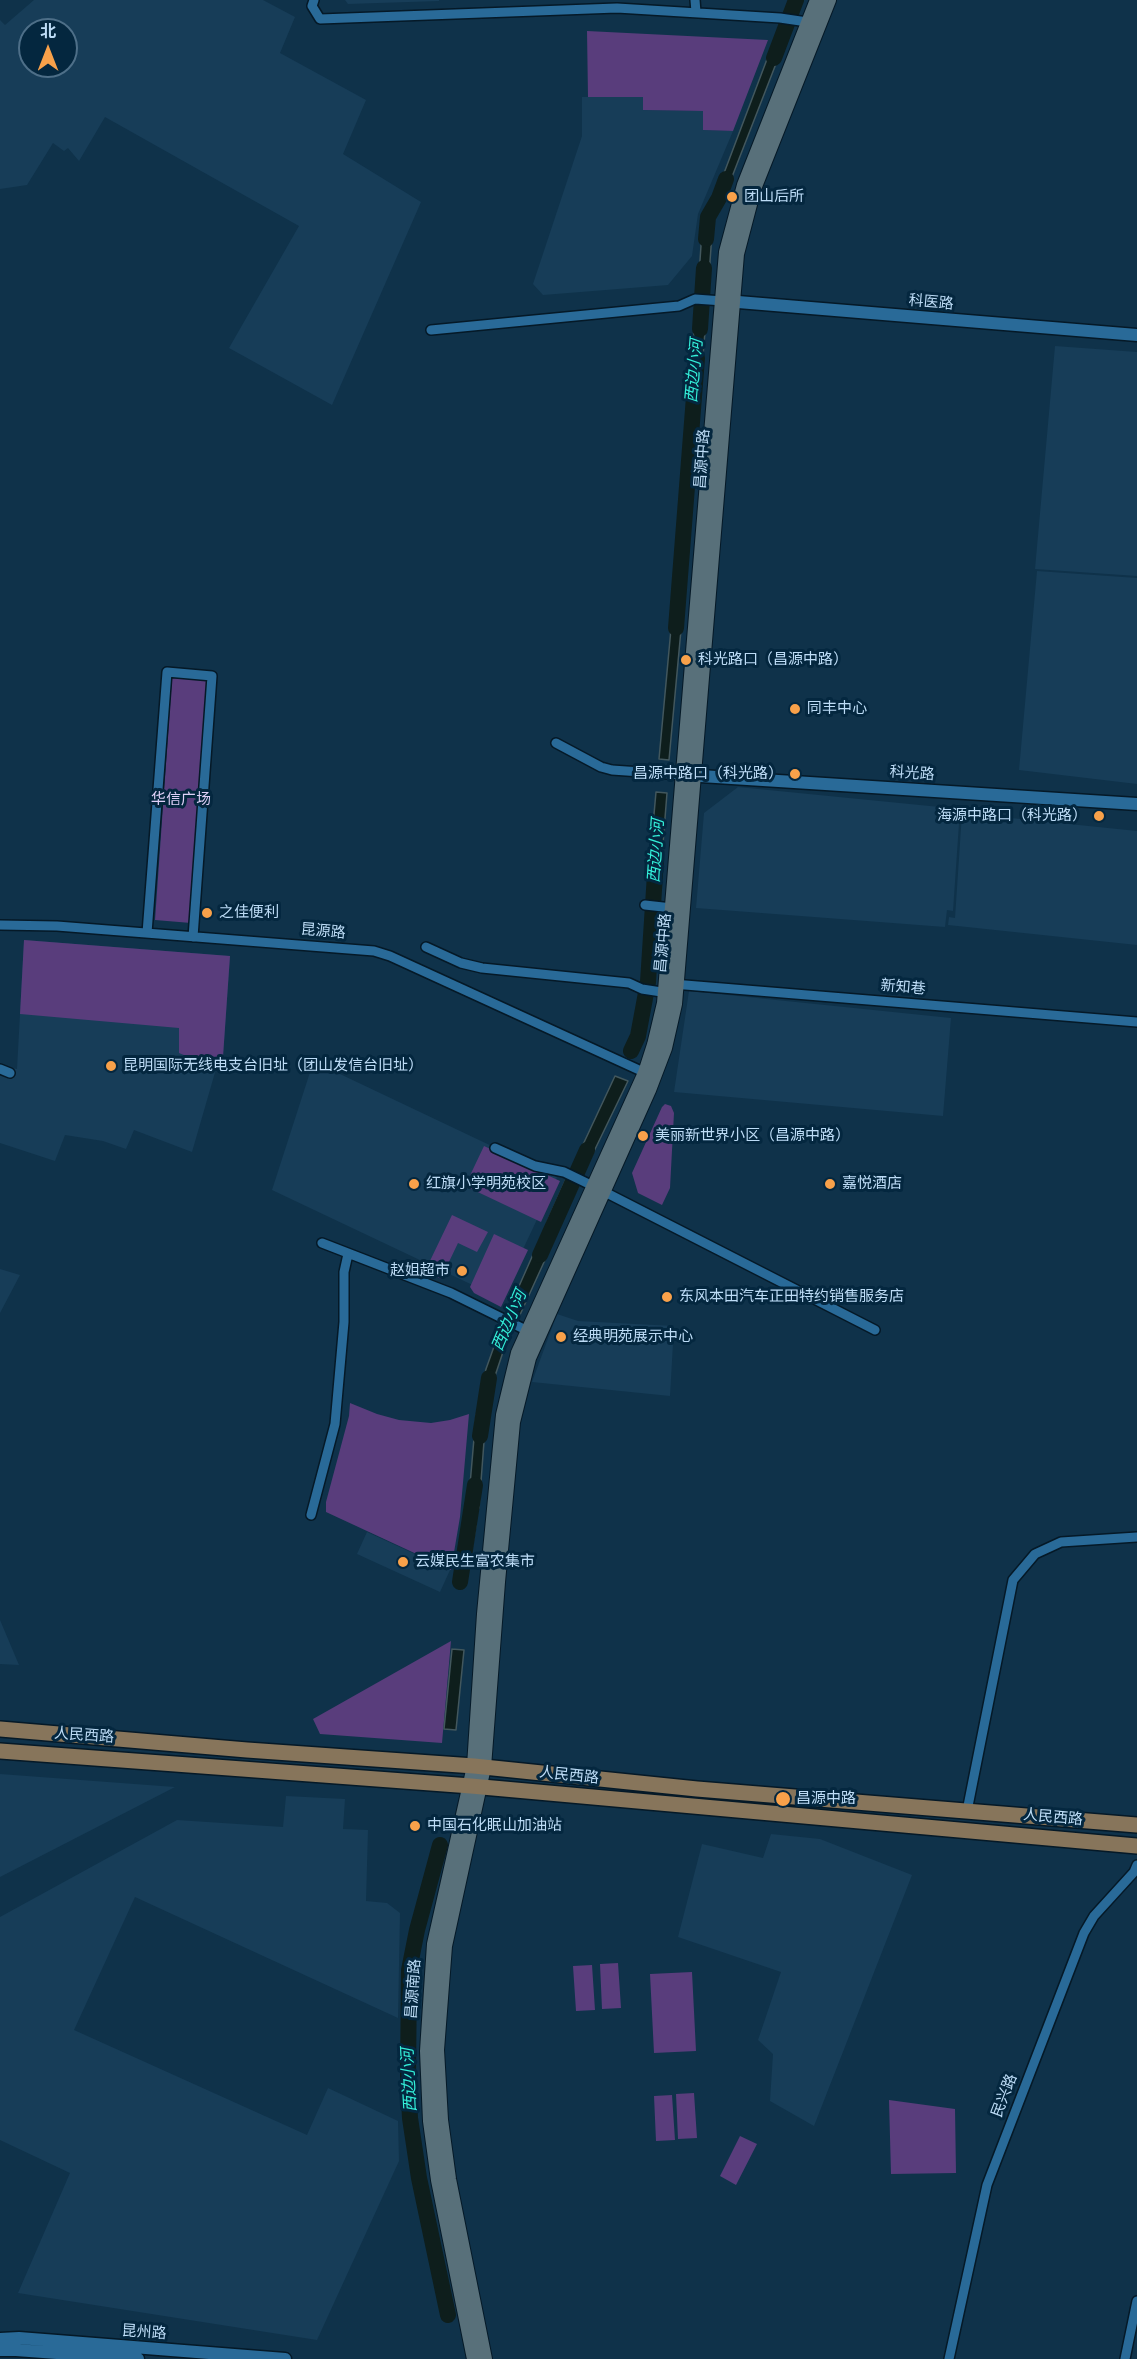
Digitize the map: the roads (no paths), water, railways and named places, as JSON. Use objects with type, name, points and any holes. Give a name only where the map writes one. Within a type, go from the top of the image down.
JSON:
[{"type":"main road","name":"昌源中路","points":[[479,1767],[484,1618],[503,1415],[510,1380],[529,1332],[645,1073],[665,1048],[690,775],[728,301],[746,214],[814,23],[817,0]]},
{"type":"main road","name":"昌源中路","points":[[814,23],[829,0]]},
{"type":"main road","name":"昌源中路","points":[[671,988],[670,908],[690,775]]},
{"type":"main road","name":"人民西路","points":[[0,1730],[479,1767],[708,1790],[1137,1825]]},
{"type":"main road","name":"人民西路","points":[[0,1751],[476,1786],[1137,1846]]},
{"type":"main road","name":"昌源南路","points":[[479,1767],[445,1946],[437,2050],[439,2093],[449,2179],[485,2359]]},
{"type":"main road","name":"昌源南路","points":[[474,2359],[438,2180],[430,2121],[426,2051],[434,1944],[476,1786]]},
{"type":"street","points":[[314,0],[312,6],[320,19],[599,8],[696,12],[780,18],[814,23]]},
{"type":"street","points":[[695,0],[696,12]]},
{"type":"street","points":[[432,330],[679,306],[695,300],[728,301]]},
{"type":"street","name":"科医路","points":[[728,301],[1137,335]]},
{"type":"street","points":[[147,933],[167,672],[212,676],[193,937]]},
{"type":"street","points":[[556,743],[601,767],[622,771],[690,775]]},
{"type":"street","name":"科光路","points":[[690,775],[1137,804]]},
{"type":"street","points":[[645,905],[670,908]]},
{"type":"street","name":"昆源路","points":[[0,926],[57,926],[374,951],[390,956],[645,1073]]},
{"type":"street","name":"新知巷","points":[[426,947],[470,966],[629,983],[642,989],[671,988],[1137,1022]]},
{"type":"street","points":[[0,1069],[10,1073]]},
{"type":"street","points":[[495,1148],[535,1166],[564,1172],[875,1330]]},
{"type":"street","points":[[322,1243],[451,1293],[529,1332]]},
{"type":"street","points":[[311,1515],[335,1424],[345,1322],[344,1272],[348,1254]]},
{"type":"street","points":[[967,1810],[1013,1580],[1035,1554],[1061,1542],[1137,1537]]},
{"type":"street","name":"民兴路","points":[[949,2359],[973,2242],[992,2174],[1084,1933],[1094,1916],[1134,1872],[1137,1865]]},
{"type":"street","points":[[1125,2359],[1137,2301]]},
{"type":"street","name":"昆州路","points":[[0,2339],[19,2338],[285,2359]]},
{"type":"street","name":"昆州路","points":[[0,2350],[138,2359]]},
{"type":"water","points":[[775,38],[786,38],[723,200],[715,197]]},
{"type":"water","points":[[703,216],[713,219],[708,290],[698,290]]},
{"type":"water","points":[[696,308],[707,308],[701,379],[690,377]]},
{"type":"water","points":[[689,388],[700,388],[695,454],[684,454]]},
{"type":"water","points":[[684,464],[694,465],[690,519],[680,518]]},
{"type":"water","points":[[678,530],[687,531],[685,591],[676,591]]},
{"type":"water","points":[[673,607],[683,608],[669,760],[659,759]]},
{"type":"water","points":[[656,792],[667,793],[660,881],[648,881]]},
{"type":"water","points":[[648,918],[658,919],[653,984],[644,981]]},
{"type":"water","points":[[640,995],[652,998],[636,1053],[628,1050]]},
{"type":"water","points":[[615,1076],[628,1081],[584,1172],[573,1166]]},
{"type":"water","points":[[566,1179],[579,1185],[559,1227],[547,1222]]},
{"type":"water","points":[[543,1232],[555,1238],[519,1317],[508,1311]]},
{"type":"water","points":[[501,1327],[510,1331],[494,1379],[491,1398],[480,1398],[486,1369]]},
{"type":"water","points":[[476,1415],[486,1415],[479,1508],[468,1508]]},
{"type":"water","points":[[464,1524],[476,1525],[466,1582],[455,1582]]},
{"type":"water","points":[[452,1649],[464,1650],[456,1730],[444,1729]]},
{"type":"waterway","name":"西边小河","points":[[774,58],[796,0]]},
{"type":"waterway","name":"西边小河","points":[[706,239],[708,217],[719,198],[726,179]]},
{"type":"waterway","name":"西边小河","points":[[700,329],[704,268]]},
{"type":"waterway","name":"西边小河","points":[[676,628],[697,358]]},
{"type":"waterway","name":"西边小河","points":[[631,1051],[638,1036],[648,982],[656,859]]},
{"type":"waterway","name":"西边小河","points":[[540,1255],[587,1150]]},
{"type":"waterway","name":"西边小河","points":[[480,1436],[489,1378]]},
{"type":"waterway","name":"西边小河","points":[[460,1582],[475,1485]]},
{"type":"waterway","name":"西边小河","points":[[440,1845],[417,1930],[409,1970],[408,2078],[410,2118],[419,2178],[448,2315]]},
{"type":"place","name":"团山后所","points":[[732,197]]},
{"type":"place","name":"科光路口（昌源中路）","points":[[686,660]]},
{"type":"place","name":"同丰中心","points":[[795,709]]},
{"type":"place","name":"昌源中路口（科光路）","points":[[795,774]]},
{"type":"place","name":"海源中路口（科光路）","points":[[1099,816]]},
{"type":"place","name":"之佳便利","points":[[207,913]]},
{"type":"place","name":"昆明国际无线电支台旧址（团山发信台旧址）","points":[[111,1066]]},
{"type":"place","name":"美丽新世界小区（昌源中路）","points":[[643,1136]]},
{"type":"place","name":"红旗小学明苑校区","points":[[414,1184]]},
{"type":"place","name":"嘉悦酒店","points":[[830,1184]]},
{"type":"place","name":"赵姐超市","points":[[462,1271]]},
{"type":"place","name":"东风本田汽车正田特约销售服务店","points":[[667,1297]]},
{"type":"place","name":"经典明苑展示中心","points":[[561,1337]]},
{"type":"place","name":"云媒民生富农集市","points":[[403,1562]]},
{"type":"place","name":"昌源中路","points":[[783,1799]]},
{"type":"place","name":"中国石化眠山加油站","points":[[415,1826]]},
{"type":"park label","name":"华信广场","points":[[181,800]]}]
